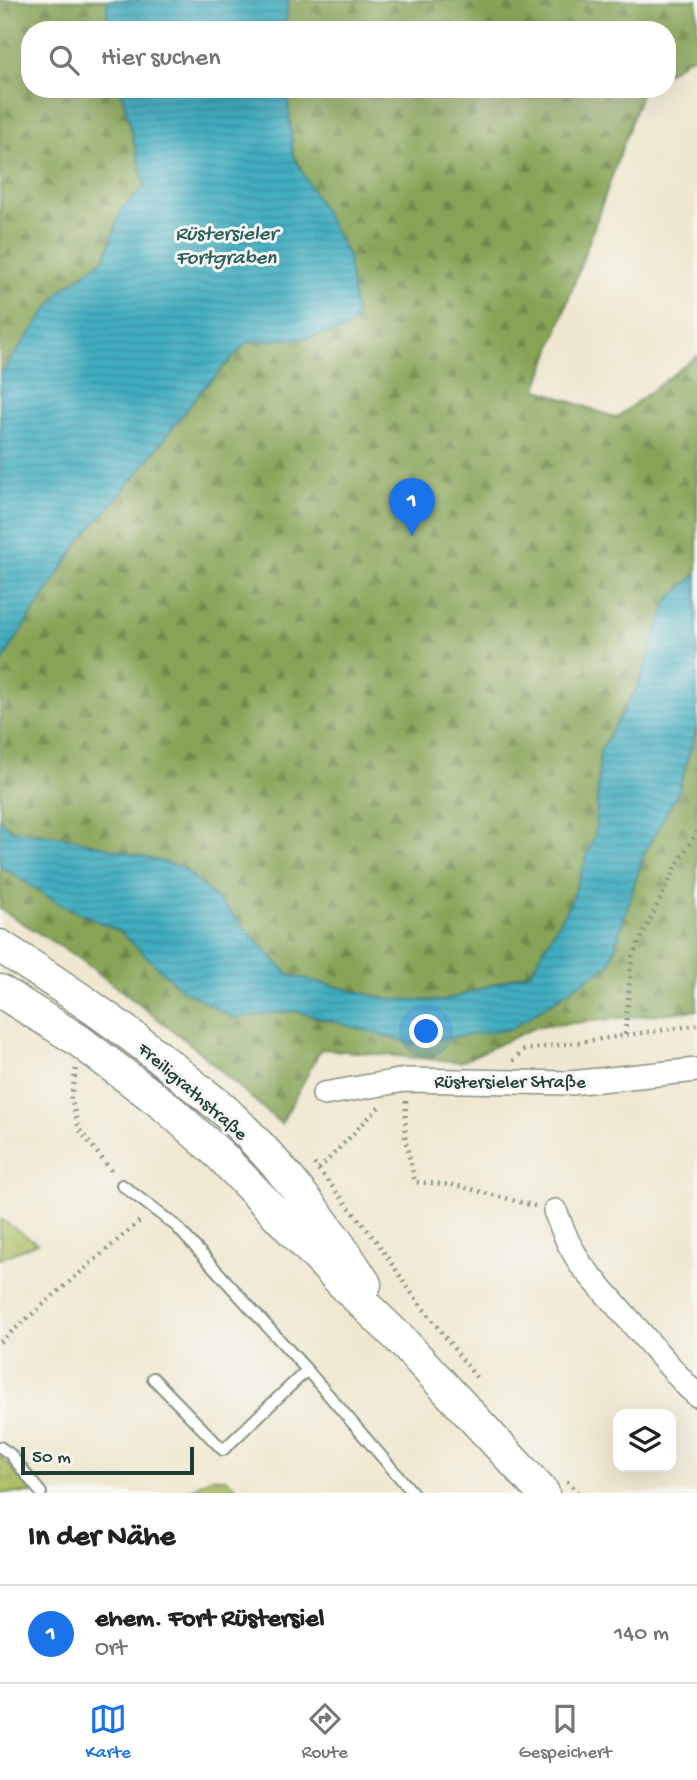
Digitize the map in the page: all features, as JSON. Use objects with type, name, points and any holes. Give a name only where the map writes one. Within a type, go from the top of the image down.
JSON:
[{"type":"main road","name":"Freiligrathstraße","points":[[0,946],[127,1031],[224,1110],[299,1192],[361,1278],[400,1339]]},
{"type":"main road","name":"Freiligrathstraße","points":[[0,991],[78,1040],[164,1105],[220,1155],[349,1290],[400,1339],[543,1493]]},
{"type":"street","name":"Rüstersieler Straße","points":[[324,1094],[405,1080],[570,1083],[697,1070]]},
{"type":"street","points":[[555,1211],[581,1265],[697,1395]]},
{"type":"lane","points":[[122,1185],[176,1226],[307,1370],[413,1493]]},
{"type":"lane","points":[[153,1378],[223,1450],[307,1370]]},
{"type":"lane","points":[[0,1447],[10,1454],[41,1493]]},
{"type":"path","points":[[625,1034],[632,957],[678,863],[697,832]]},
{"type":"path","points":[[492,1081],[524,1050],[697,1025]]},
{"type":"path","points":[[77,1063],[71,1098],[79,1129],[122,1185]]},
{"type":"path","points":[[319,1169],[405,1080]]},
{"type":"path","points":[[405,1080],[405,1138],[415,1182],[455,1185],[555,1211]]},
{"type":"path","points":[[0,1342],[154,1209]]},
{"type":"green space","points":[[0,0],[107,0],[107,21],[21,21],[21,98],[123,98],[145,186],[121,210],[105,258],[62,290],[0,374]]},
{"type":"green space","points":[[288,0],[697,0],[697,56],[676,67],[676,21],[286,21]]},
{"type":"green space","points":[[288,98],[640,98],[537,389],[616,418],[697,356],[697,574],[668,600],[639,684],[600,751],[596,833],[572,899],[531,971],[444,1001],[387,999],[289,975],[225,907],[182,867],[70,838],[12,830],[0,819],[0,666],[83,537],[135,477],[200,392],[248,342],[304,338],[345,330],[356,317],[348,256],[293,155]]},
{"type":"green space","points":[[697,726],[697,1010],[536,1027],[461,1062],[321,1049],[281,1124],[189,1043],[80,959],[0,909],[0,866],[60,904],[121,932],[180,988],[233,1018],[295,1011],[411,1043],[610,964],[644,853],[678,793]]},
{"type":"green space","points":[[0,1219],[37,1243],[0,1259]]},
{"type":"green space","points":[[0,1455],[33,1493],[0,1493]]},
{"type":"green space","points":[[213,1477],[226,1479],[243,1493],[187,1493]]},
{"type":"water","points":[[107,0],[288,0],[286,21],[107,21]]},
{"type":"water","name":"Rüstersieler Fortgraben","points":[[123,98],[288,98],[293,155],[348,256],[356,317],[345,330],[304,338],[248,342],[200,392],[135,477],[83,537],[0,666],[0,374],[62,290],[105,258],[121,210],[145,186]]},
{"type":"water","points":[[697,574],[697,726],[678,793],[644,853],[610,964],[511,1029],[411,1043],[295,1011],[233,1018],[180,988],[121,932],[60,904],[0,866],[0,819],[12,830],[70,838],[182,867],[225,907],[289,975],[387,999],[444,1001],[531,972],[572,899],[595,834],[600,751],[639,684],[668,600]]},
{"type":"place","name":"ehem. Fort Rüstersiel","points":[[412,536]]}]
